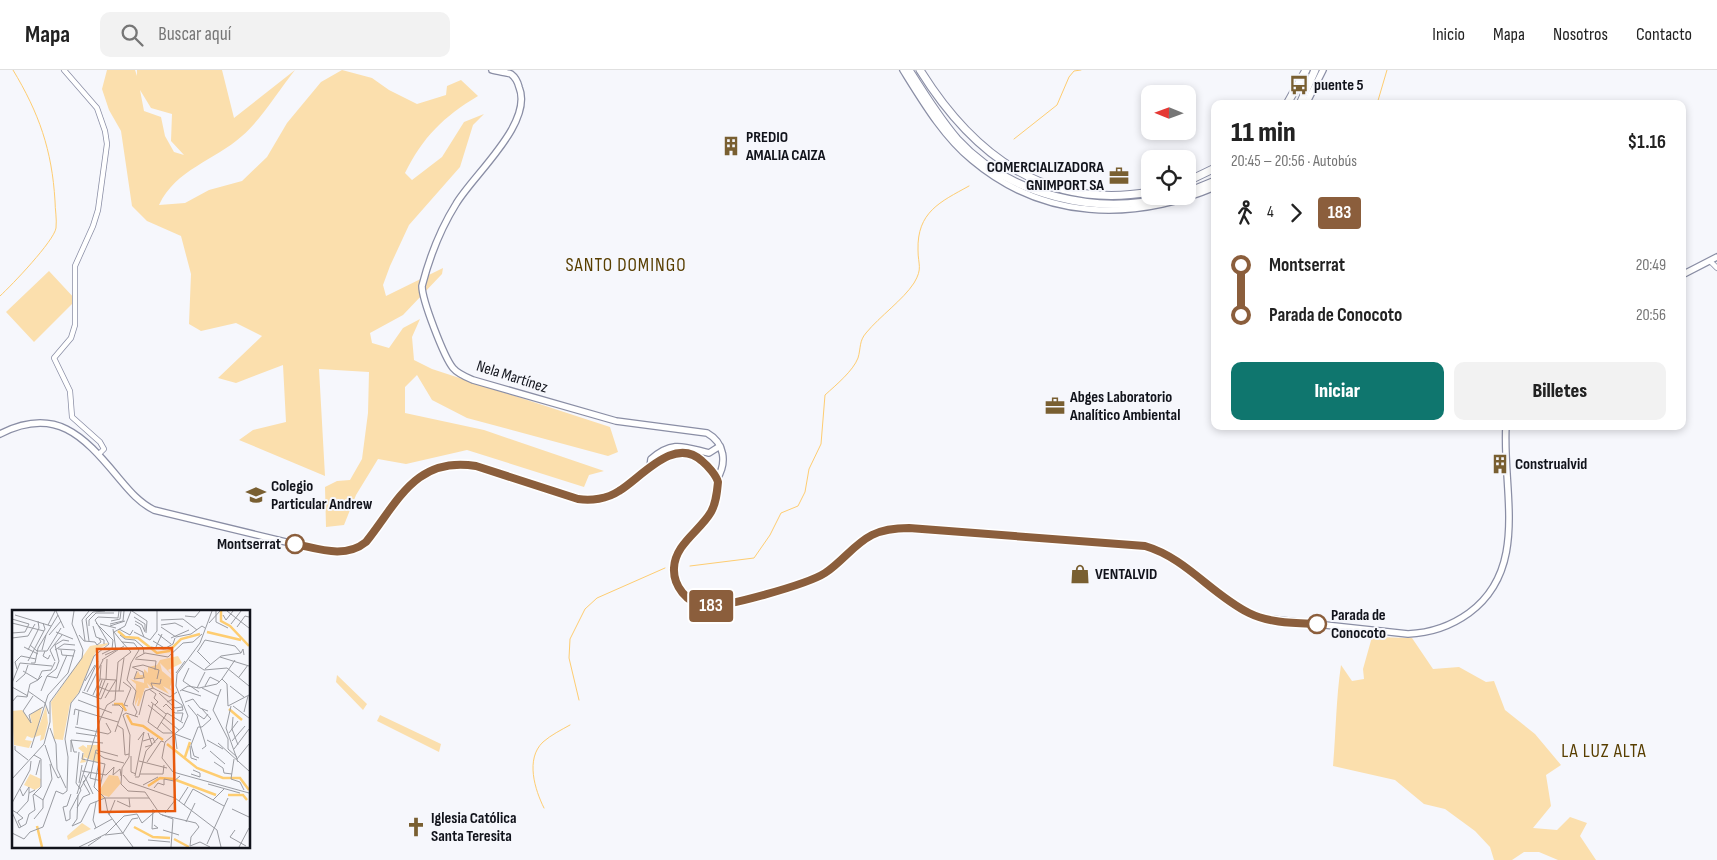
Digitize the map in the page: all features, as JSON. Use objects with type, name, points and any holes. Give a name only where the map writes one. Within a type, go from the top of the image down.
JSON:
[{"type":"highway","points":[[909,70],[928,100],[958,140],[995,169],[1028,186],[1063,199],[1103,204],[1141,202]]},
{"type":"highway","points":[[920,70],[938,99],[968,135],[988,151],[1027,176],[1080,194],[1141,192]]},
{"type":"highway","points":[[1289,100],[1306,70]]},
{"type":"highway","points":[[1302,100],[1316,70]]},
{"type":"highway","points":[[1196,177],[1211,170]]},
{"type":"highway","points":[[1196,189],[1211,183]]},
{"type":"main road","name":"Nela Martínez","points":[[492,70],[510,74],[517,82],[522,100],[518,117],[507,137],[453,209],[422,286],[427,307],[451,365],[456,371],[473,380],[581,412],[616,421],[707,433],[720,446]]},
{"type":"main road","points":[[903,70],[942,130],[972,161],[1017,189],[1040,199],[1080,209],[1122,211],[1160,206],[1191,198],[1211,189]]},
{"type":"main road","points":[[1308,100],[1323,70]]},
{"type":"main road","points":[[1686,274],[1717,257]]},
{"type":"main road","points":[[0,434],[20,425],[49,423],[76,434],[99,454],[136,498],[154,510],[319,550],[340,552],[354,550],[366,542],[409,485],[421,475],[440,467],[476,466],[578,499],[588,500],[619,492],[650,467],[671,455],[684,454],[699,458],[717,479]]},
{"type":"main road","points":[[650,467],[651,459],[671,446],[686,446],[709,453],[720,446],[724,463],[717,479],[714,505],[679,551],[674,565],[676,580],[682,592],[690,600],[701,605],[719,605],[804,582],[826,572],[860,542],[874,534],[888,530],[909,528],[1145,546],[1164,552],[1242,609],[1260,618],[1415,634],[1430,632],[1460,620],[1484,599],[1501,574],[1509,534],[1506,430]]},
{"type":"street","points":[[64,70],[97,108],[105,131],[107,144],[98,210],[75,266],[75,325],[71,338],[54,358],[70,390],[72,417],[100,442],[104,449],[99,454]]},
{"type":"street","points":[[1710,261],[1717,268]]},
{"type":"shaded area","points":[[107,70],[135,70],[137,76],[137,70],[222,70],[234,118],[295,70],[249,130],[231,145],[185,174],[166,193],[159,205],[185,203],[209,190],[242,181],[267,157],[287,123],[321,82],[342,70],[372,78],[389,90],[417,104],[446,95],[447,86],[461,80],[478,96],[454,112],[435,129],[419,149],[405,173],[412,180],[442,157],[464,122],[484,114],[473,125],[460,167],[409,225],[383,285],[386,296],[443,268],[442,274],[403,315],[370,333],[372,343],[389,348],[403,328],[420,319],[412,337],[414,360],[432,369],[610,427],[618,452],[608,456],[467,418],[432,400],[417,375],[405,387],[405,413],[484,430],[604,471],[589,475],[584,487],[467,450],[406,464],[378,459],[356,495],[344,525],[326,527],[325,487],[337,481],[350,480],[362,459],[368,413],[369,372],[319,369],[325,476],[239,440],[253,430],[286,422],[283,365],[236,383],[218,378],[262,336],[236,323],[201,331],[189,324],[191,274],[181,236],[147,221],[132,206],[121,131],[109,110],[102,89]],"holes":[[[140,90],[151,108],[172,114],[171,141],[184,155],[174,152],[165,136],[161,117],[144,111]]]},
{"type":"shaded area","points":[[49,271],[76,300],[34,342],[6,312]]},
{"type":"shaded area","points":[[1372,637],[1412,638],[1433,669],[1459,667],[1486,682],[1494,681],[1505,710],[1535,734],[1561,765],[1546,775],[1551,806],[1533,828],[1557,830],[1570,817],[1587,823],[1580,836],[1596,860],[1558,860],[1539,852],[1524,852],[1512,860],[1494,860],[1490,847],[1475,831],[1445,809],[1424,804],[1395,780],[1333,766],[1341,665],[1352,681],[1364,679],[1363,669]]},
{"type":"shaded area","points":[[337,675],[367,704],[363,710],[336,682]]},
{"type":"shaded area","points":[[380,715],[441,744],[439,752],[377,721]]},
{"type":"waterway","points":[[0,296],[41,252],[56,228],[51,165],[43,132],[30,101],[13,70]]},
{"type":"waterway","points":[[1014,139],[1057,105],[1069,77],[1074,71],[1081,70]]},
{"type":"waterway","points":[[1378,100],[1387,70]]},
{"type":"waterway","points":[[690,566],[754,558],[770,535],[781,513],[798,506],[805,492],[809,469],[821,444],[825,395],[844,378],[856,363],[861,342],[866,333],[904,296],[917,278],[919,270],[919,237],[921,226],[926,217],[940,203],[969,186]]},
{"type":"waterway","points":[[579,700],[569,658],[570,639],[585,609],[597,598],[665,568]]},
{"type":"waterway","points":[[544,808],[533,775],[534,757],[543,742],[570,725]]},
{"type":"bus line","name":"183","points":[[295,544],[329,551],[354,550],[366,542],[395,501],[409,485],[421,475],[440,467],[452,465],[476,466],[578,499],[588,500],[598,499],[619,492],[650,467],[668,456],[684,454],[696,456],[704,462],[718,482],[714,505],[710,514],[679,551],[674,565],[678,587],[686,597],[701,605],[719,605],[804,582],[826,572],[860,542],[874,534],[880,531],[909,528],[1145,546],[1164,552],[1174,558],[1246,612],[1268,620],[1317,624]]},
{"type":"place","name":"puente 5","points":[[1299,85]]},
{"type":"place","name":"PREDIO AMALIA CAIZA","points":[[731,146]]},
{"type":"place","name":"COMERCIALIZADORA GNIMPORT SA","points":[[1119,176]]},
{"type":"place","name":"Abges Laboratorio Analítico Ambiental","points":[[1055,406]]},
{"type":"place","name":"Construalvid","points":[[1500,464]]},
{"type":"place","name":"Colegio Particular Andrew","points":[[256,495]]},
{"type":"place","name":"Montserrat","points":[[295,544]]},
{"type":"place","name":"VENTALVID","points":[[1080,574]]},
{"type":"place","name":"Parada de Conocoto","points":[[1317,624]]},
{"type":"place","name":"Iglesia Católica Santa Teresita","points":[[416,827]]},
{"type":"district","name":"SANTO DOMINGO","points":[[626,265]]},
{"type":"district","name":"LA LUZ ALTA","points":[[1604,751]]}]
